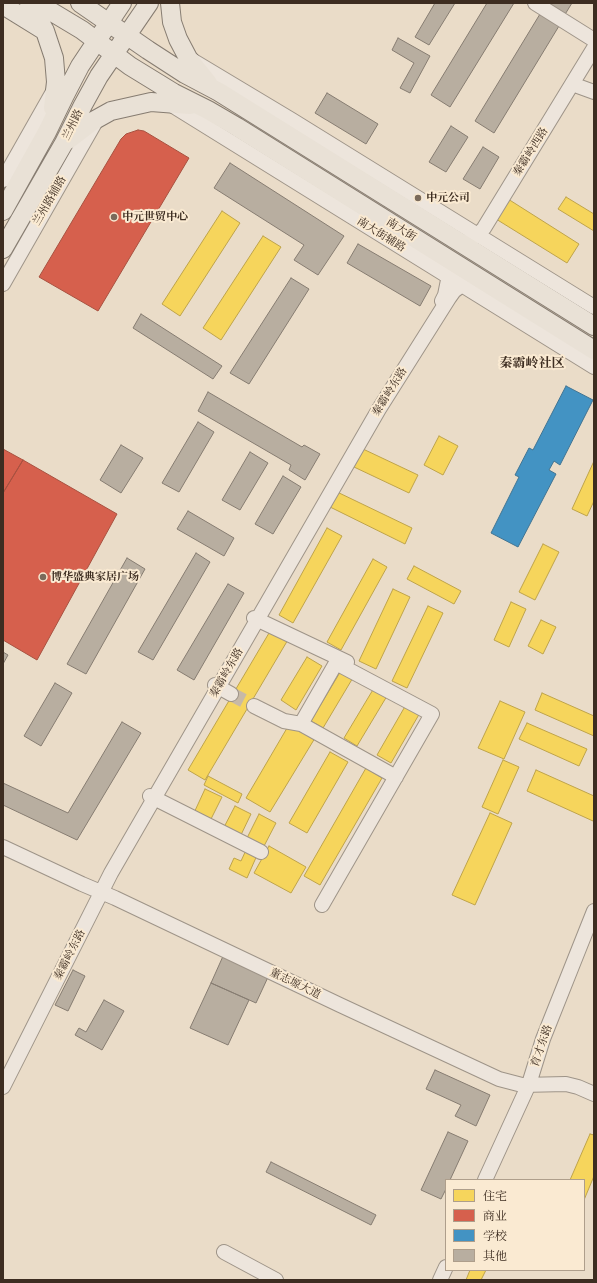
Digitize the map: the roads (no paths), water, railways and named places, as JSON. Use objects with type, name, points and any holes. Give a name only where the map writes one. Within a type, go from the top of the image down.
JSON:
[{"type":"main road","points":[[29,3],[45,31],[54,58],[56,87],[54,106],[47,132]]},
{"type":"main road","points":[[37,3],[82,30],[130,66],[174,93],[208,110]]},
{"type":"main road","points":[[80,3],[185,74],[219,92]]},
{"type":"main road","name":"兰州路","points":[[3,212],[47,132],[80,66],[122,3]]},
{"type":"main road","name":"兰州路","points":[[3,249],[64,143],[93,87],[149,3]]},
{"type":"main road","points":[[170,3],[172,22],[178,39],[188,58],[206,82],[219,92]]},
{"type":"main road","points":[[3,5],[45,31]]},
{"type":"main road","name":"南大街","points":[[219,92],[594,326]]},
{"type":"main road","points":[[64,143],[78,131],[98,118],[111,111],[130,106],[151,102],[190,105],[208,110]]},
{"type":"main road","name":"南大街","points":[[208,110],[594,350]]},
{"type":"street","points":[[535,3],[594,40]]},
{"type":"street","name":"秦霸岭西路","points":[[574,85],[594,48]]},
{"type":"street","name":"秦霸岭西路","points":[[481,237],[484,228],[574,85],[594,57]]},
{"type":"street","points":[[188,58],[243,90],[594,307]]},
{"type":"street","points":[[574,85],[594,92]]},
{"type":"street","points":[[3,180],[56,87]]},
{"type":"street","name":"南大街辅路","points":[[168,103],[594,367]]},
{"type":"street","name":"兰州路辅路","points":[[3,284],[98,118]]},
{"type":"street","points":[[457,240],[465,241],[481,237]]},
{"type":"street","points":[[481,237],[487,259]]},
{"type":"street","name":"秦霸岭东路","points":[[3,1087],[6,1072],[101,889],[152,797],[222,689],[256,619],[375,407],[445,295],[448,276],[442,256]]},
{"type":"street","name":"秦霸岭东路","points":[[256,619],[379,409],[449,298],[462,285],[478,278]]},
{"type":"street","points":[[256,619],[410,693]]},
{"type":"street","points":[[301,724],[336,663],[432,714],[322,905]]},
{"type":"street","points":[[254,706],[284,721],[301,724],[396,777]]},
{"type":"street","points":[[152,797],[261,852]]},
{"type":"street","name":"董志塬大道","points":[[3,841],[490,1075],[522,1085],[533,1081],[568,1079],[580,1081],[594,1087]]},
{"type":"street","name":"董志塬大道","points":[[3,847],[101,889]]},
{"type":"street","name":"育才东路","points":[[486,1179],[533,1081],[543,1039],[594,911]]},
{"type":"street","name":"育才东路","points":[[492,1179],[594,928]]},
{"type":"street","name":"董志塬大道","points":[[533,1081],[566,1084],[578,1087],[594,1094]]},
{"type":"street","points":[[224,1252],[276,1280]]},
{"type":"street","points":[[440,1280],[445,1269]]},
{"type":"street","points":[[447,1280],[452,1271]]},
{"type":"tunnel","points":[[231,694],[254,706]]},
{"type":"place","name":"中元公司","points":[[418,198]]},
{"type":"place","name":"中元世贸中心","points":[[114,217]]},
{"type":"place","name":"博华盛典家居广场","points":[[43,577]]},
{"type":"district","name":"秦霸岭社区","points":[[532,364]]}]
